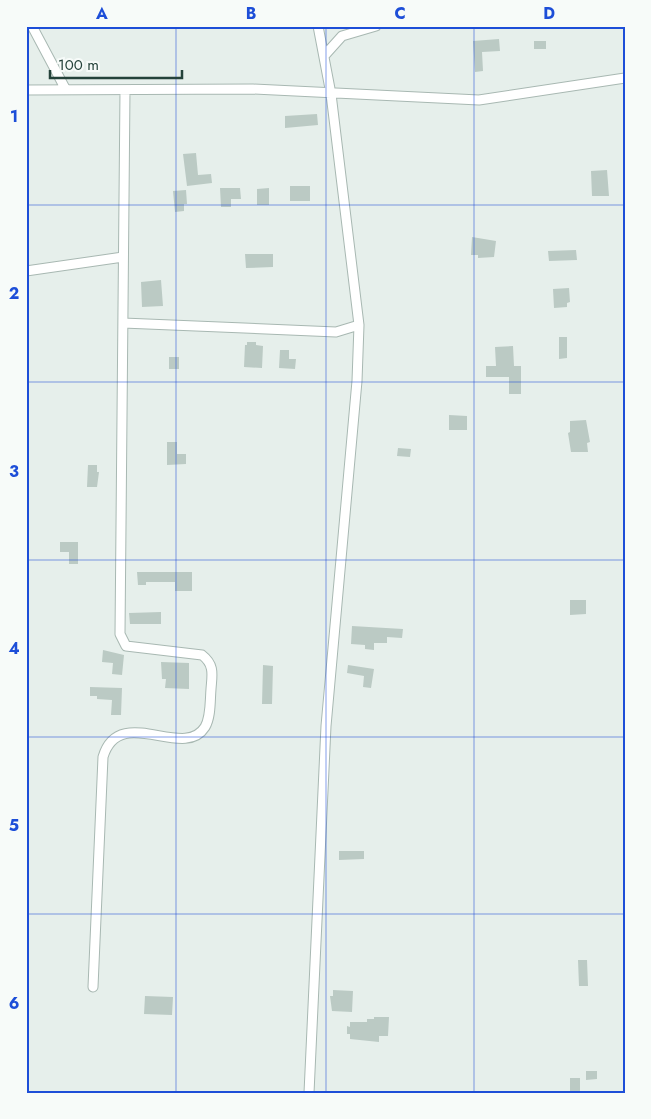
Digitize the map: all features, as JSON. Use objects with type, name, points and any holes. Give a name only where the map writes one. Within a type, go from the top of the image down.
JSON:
[{"type":"street","points":[[32,26],[66,90]]},
{"type":"street","points":[[309,1093],[325,745],[357,381],[359,325],[332,94],[318,26]]},
{"type":"street","points":[[324,56],[342,36],[376,26]]},
{"type":"street","points":[[26,90],[253,89],[479,100],[625,78]]},
{"type":"street","points":[[93,987],[103,757],[107,745],[113,738],[123,733],[185,738],[197,735],[206,726],[212,670],[210,661],[202,655],[126,646],[120,634],[125,90]]},
{"type":"street","points":[[26,271],[123,257]]},
{"type":"street","points":[[123,323],[336,332],[359,325]]},
{"type":"building","points":[[499,39],[500,51],[482,52],[483,71],[475,72],[473,41]]},
{"type":"building","points":[[534,41],[546,41],[546,49],[534,49]]},
{"type":"building","points":[[317,114],[318,125],[285,128],[285,116]]},
{"type":"building","points":[[196,153],[198,175],[211,174],[212,183],[187,186],[183,154]]},
{"type":"building","points":[[607,170],[609,196],[592,196],[591,171]]},
{"type":"building","points":[[290,186],[310,186],[310,201],[290,201]]},
{"type":"building","points":[[220,188],[240,188],[241,199],[231,199],[231,207],[221,207]]},
{"type":"building","points":[[269,188],[269,205],[257,205],[257,189]]},
{"type":"building","points":[[186,190],[187,204],[184,204],[184,211],[175,212],[173,191]]},
{"type":"building","points":[[472,237],[496,241],[494,257],[478,258],[478,255],[471,255]]},
{"type":"building","points":[[576,250],[577,260],[549,261],[548,251]]},
{"type":"building","points":[[245,254],[273,254],[273,267],[246,268]]},
{"type":"building","points":[[161,280],[163,306],[142,307],[141,282]]},
{"type":"building","points":[[569,288],[570,302],[567,303],[567,307],[554,308],[553,289]]},
{"type":"building","points":[[559,337],[567,337],[567,358],[559,359]]},
{"type":"building","points":[[247,342],[256,342],[256,345],[263,346],[262,368],[244,367],[245,345],[247,345]]},
{"type":"building","points":[[513,346],[514,366],[521,366],[521,394],[509,394],[509,377],[486,377],[486,366],[496,366],[495,347]]},
{"type":"building","points":[[280,350],[289,350],[289,359],[296,359],[295,369],[279,368]]},
{"type":"building","points":[[169,357],[179,357],[179,369],[169,369]]},
{"type":"building","points":[[449,415],[467,416],[467,430],[449,430]]},
{"type":"building","points":[[586,420],[590,442],[587,443],[588,452],[571,452],[568,433],[570,432],[570,421]]},
{"type":"building","points":[[167,442],[177,442],[177,454],[186,454],[186,464],[167,465]]},
{"type":"building","points":[[398,448],[411,449],[410,457],[397,456]]},
{"type":"building","points":[[88,465],[97,465],[97,472],[99,472],[97,487],[87,487]]},
{"type":"building","points":[[60,542],[78,542],[78,564],[69,564],[69,552],[60,552]]},
{"type":"building","points":[[137,572],[192,572],[192,591],[175,591],[175,582],[146,582],[146,585],[138,585]]},
{"type":"building","points":[[570,600],[586,600],[586,614],[570,615]]},
{"type":"building","points":[[161,612],[161,624],[130,624],[129,613]]},
{"type":"building","points":[[352,626],[403,629],[402,638],[387,637],[387,643],[374,643],[374,650],[365,649],[365,645],[351,644]]},
{"type":"building","points":[[103,650],[124,655],[122,675],[112,674],[113,663],[102,662]]},
{"type":"building","points":[[161,662],[189,663],[189,689],[165,688],[166,679],[162,679]]},
{"type":"building","points":[[263,665],[273,666],[272,704],[262,704]]},
{"type":"building","points":[[348,665],[374,669],[371,688],[363,687],[364,676],[347,673]]},
{"type":"building","points":[[90,687],[122,688],[121,715],[111,715],[112,700],[97,699],[97,696],[90,696]]},
{"type":"building","points":[[339,851],[364,851],[364,859],[339,860]]},
{"type":"building","points":[[578,960],[587,960],[588,986],[579,986]]},
{"type":"building","points":[[333,990],[353,991],[352,1012],[332,1011],[330,996],[333,996]]},
{"type":"building","points":[[145,996],[173,997],[172,1015],[144,1014]]},
{"type":"building","points":[[374,1017],[389,1017],[388,1036],[379,1036],[379,1042],[350,1039],[350,1034],[347,1034],[347,1026],[350,1027],[350,1022],[367,1022],[367,1019],[374,1019]]},
{"type":"building","points":[[586,1071],[597,1071],[597,1079],[586,1080]]},
{"type":"building","points":[[570,1078],[580,1078],[580,1093],[570,1093]]}]
